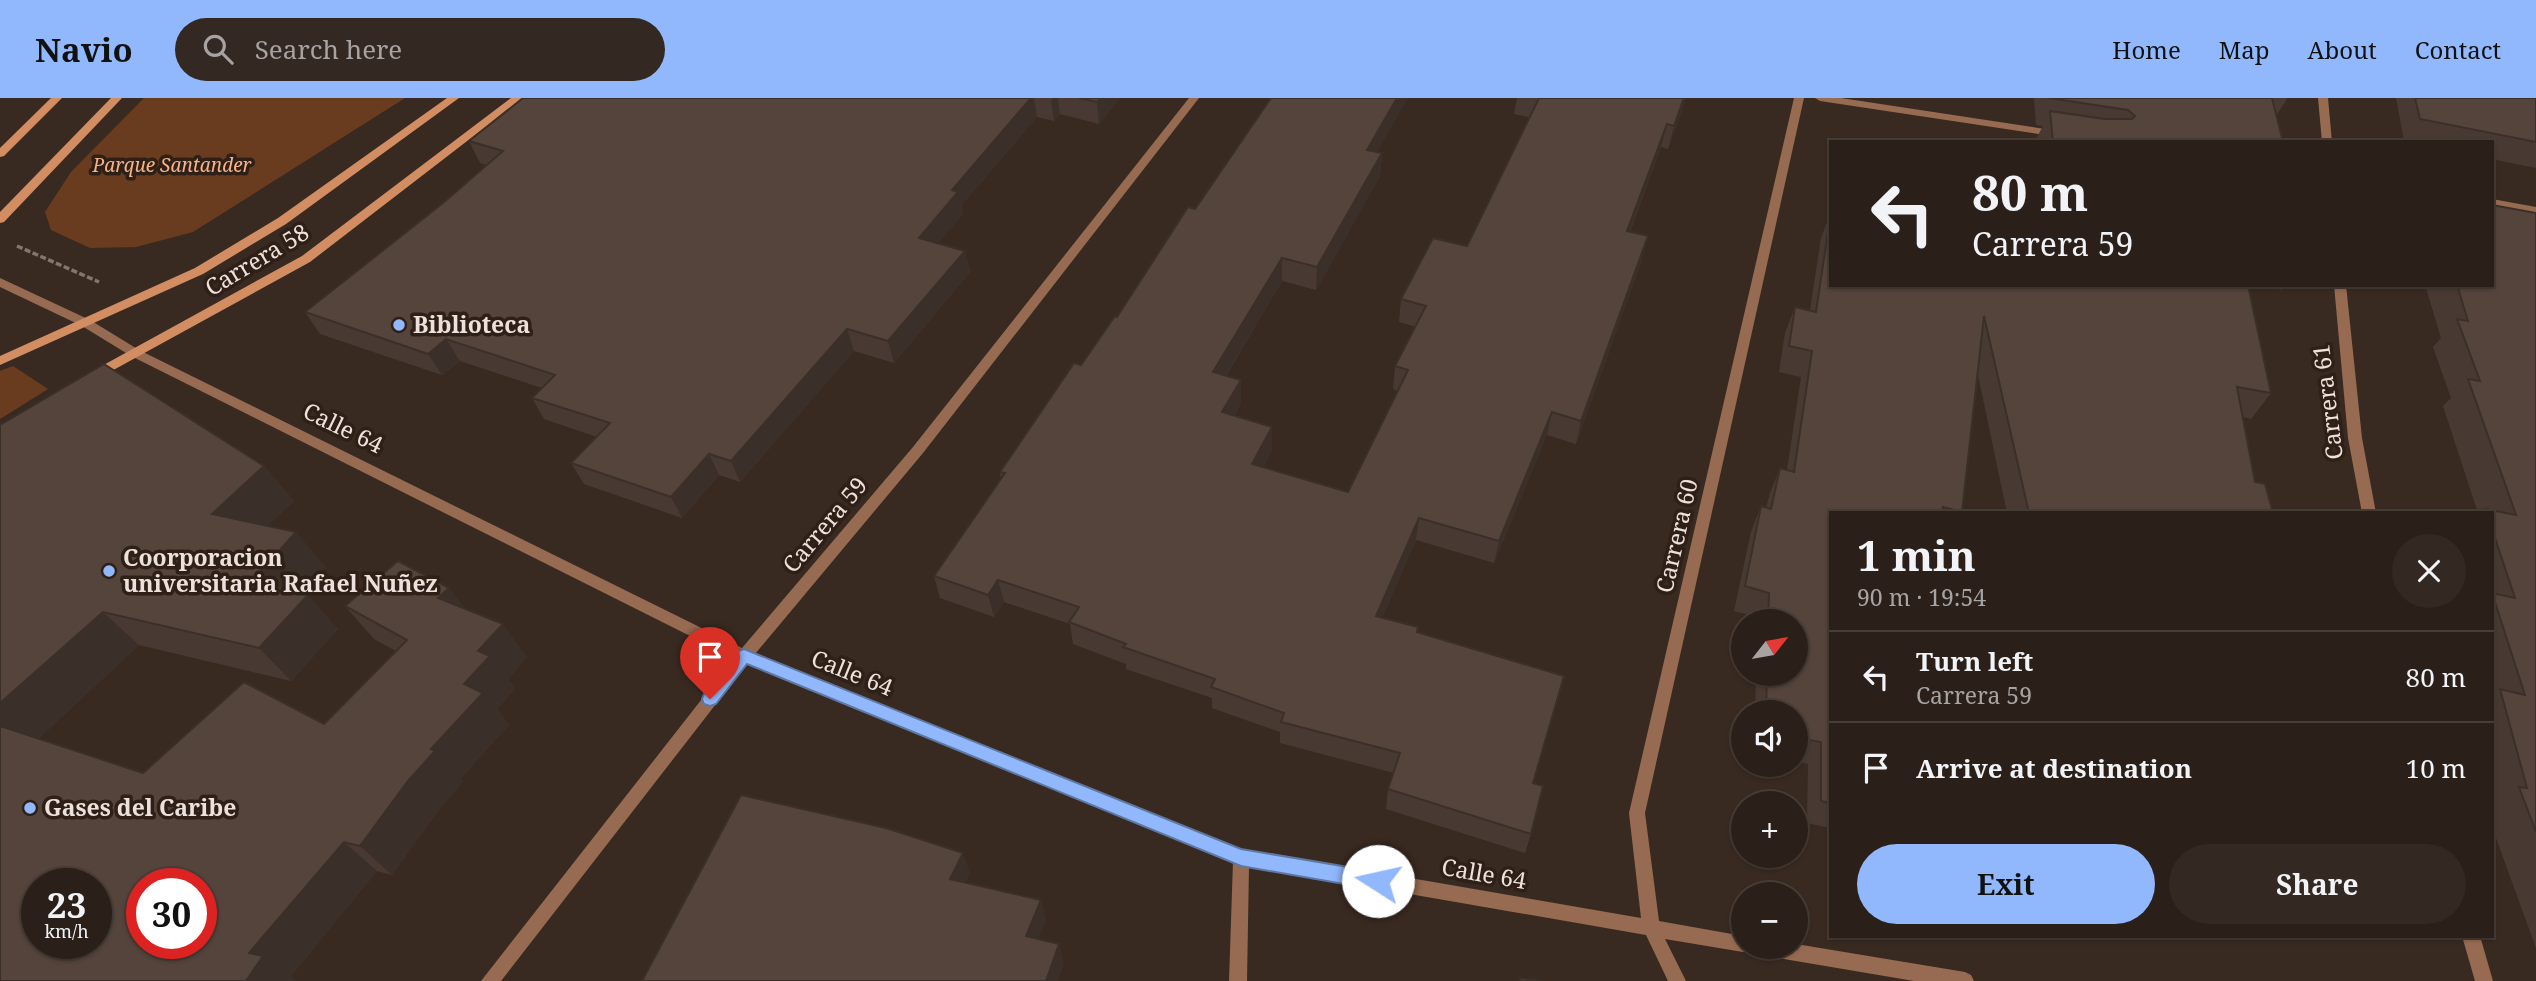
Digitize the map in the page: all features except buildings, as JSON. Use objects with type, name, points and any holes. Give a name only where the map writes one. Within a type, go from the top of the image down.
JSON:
[{"type":"street","points":[[0,153],[57,98]]},
{"type":"street","points":[[0,219],[117,98]]},
{"type":"street","name":"Carrera 58","points":[[0,361],[199,271],[282,221],[454,98]]},
{"type":"street","name":"Carrera 58","points":[[78,384],[306,259],[519,98]]},
{"type":"street","name":"Carrera 59","points":[[490,981],[744,656],[919,450],[1194,98]]},
{"type":"street","name":"Carrera 60","points":[[1677,981],[1651,928],[1637,813],[1799,98]]},
{"type":"street","points":[[1820,98],[2072,136]]},
{"type":"street","points":[[2323,98],[2327,140]]},
{"type":"street","points":[[2494,203],[2536,211]]},
{"type":"street","name":"Calle 64","points":[[0,282],[744,656],[1241,857],[1731,942]]},
{"type":"street","name":"Carrera 61","points":[[2340,287],[2355,438],[2369,511]]},
{"type":"street","points":[[1238,981],[1241,857]]},
{"type":"street","points":[[2472,938],[2484,981]]},
{"type":"street","points":[[1808,955],[1965,981]]},
{"type":"path","points":[[15,245],[102,283]]},
{"type":"green space","name":"Parque Santander","points":[[144,98],[405,98],[193,232],[136,247],[90,248],[51,230],[45,212],[71,172]]},
{"type":"green space","points":[[13,366],[48,389],[0,419],[0,371]]},
{"type":"place","name":"Biblioteca","points":[[399,325]]},
{"type":"place","name":"Coorporacion universitaria Rafael Nuñez","points":[[109,571]]},
{"type":"place","name":"Gases del Caribe","points":[[30,808]]},
{"type":"route","points":[[710,699],[744,656],[1241,857],[1378,881]]}]
